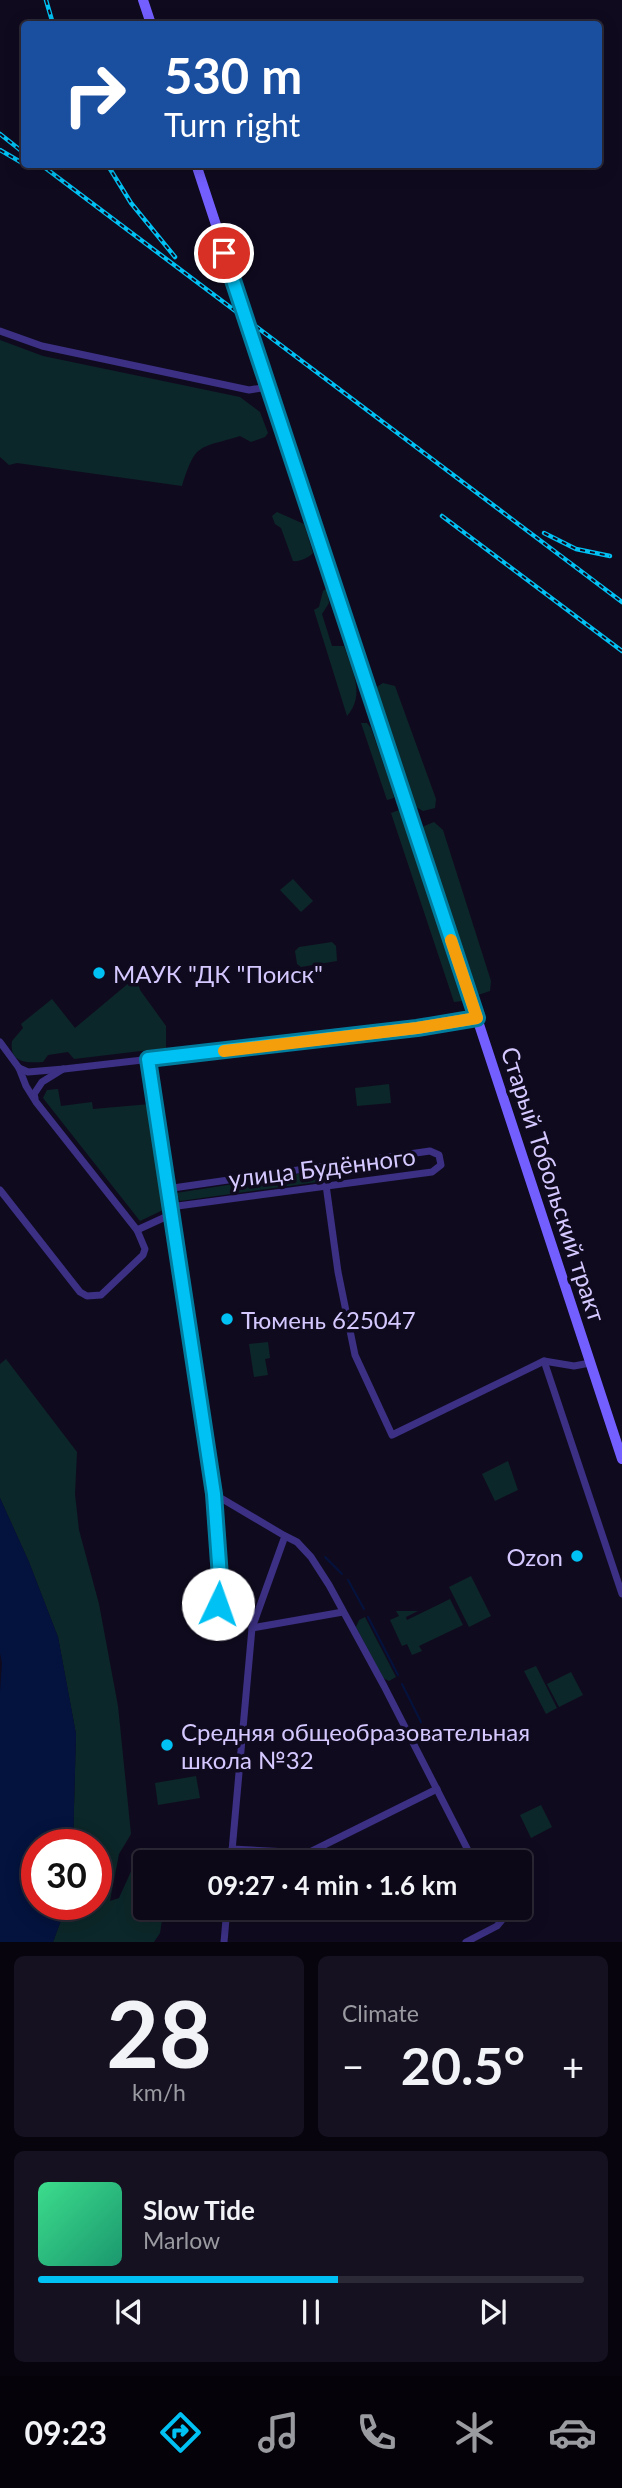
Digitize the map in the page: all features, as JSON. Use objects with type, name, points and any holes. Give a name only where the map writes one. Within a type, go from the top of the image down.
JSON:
[{"type":"street","points":[[143,0],[150,21]]},
{"type":"street","name":"Старый Тобольский тракт","points":[[197,168],[622,1459]]},
{"type":"street","points":[[0,331],[43,346],[236,387],[256,390],[268,387]]},
{"type":"street","points":[[19,1068],[28,1072],[64,1069],[417,1028],[477,1018]]},
{"type":"street","points":[[0,1042],[19,1068],[36,1102],[137,1230],[145,1249],[143,1255],[101,1295],[87,1296],[80,1292],[0,1190]]},
{"type":"street","points":[[148,1059],[214,1494],[220,1577],[218,1604]]},
{"type":"street","points":[[36,1102],[34,1094],[42,1082],[64,1069]]},
{"type":"street","name":"улица Будённого","points":[[137,1230],[171,1211],[326,1185],[432,1172],[441,1166],[441,1160],[439,1155],[430,1151],[166,1189]]},
{"type":"street","points":[[326,1185],[338,1272],[355,1354],[392,1435],[544,1361],[574,1366],[590,1363]]},
{"type":"street","points":[[544,1361],[622,1594]]},
{"type":"street","points":[[214,1494],[297,1542],[311,1558],[343,1612],[468,1850]]},
{"type":"street","points":[[285,1536],[251,1628],[232,1849],[308,1853],[437,1789]]},
{"type":"street","points":[[251,1628],[343,1612]]},
{"type":"street","points":[[224,1942],[226,1920]]},
{"type":"street","points":[[466,1942],[497,1926],[502,1920]]},
{"type":"green space","points":[[0,340],[43,356],[240,397],[260,412],[268,433],[265,437],[251,442],[240,436],[200,449],[191,461],[182,486],[17,463],[9,465],[0,457]]},
{"type":"green space","points":[[277,512],[304,524],[313,553],[311,555],[293,561],[281,528],[275,524],[272,516]]},
{"type":"green space","points":[[327,588],[329,603],[322,614],[332,646],[344,646],[356,682],[356,700],[347,716],[314,610],[319,607],[323,591]]},
{"type":"green space","points":[[383,683],[395,686],[436,799],[435,808],[423,811],[416,807],[375,688]]},
{"type":"green space","points":[[361,723],[367,723],[371,728],[394,798],[387,800]]},
{"type":"green space","points":[[399,810],[403,814],[464,994],[462,1001],[454,1002],[391,813]]},
{"type":"green space","points":[[434,822],[443,830],[491,981],[490,991],[478,995],[422,827]]},
{"type":"green space","points":[[293,879],[313,901],[301,912],[280,890]]},
{"type":"green space","points":[[332,942],[336,946],[337,961],[301,967],[297,964],[295,951],[299,947]]},
{"type":"green space","points":[[136,977],[140,990],[166,1026],[166,1048],[74,1059],[68,1052],[48,1055],[43,1062],[25,1062],[13,1054],[12,1041],[23,1028],[21,1024],[52,999],[75,1028]]},
{"type":"green space","points":[[389,1084],[391,1103],[357,1106],[355,1088]]},
{"type":"green space","points":[[58,1089],[61,1106],[92,1102],[93,1109],[150,1104],[163,1210],[140,1221],[43,1098],[47,1090]]},
{"type":"green space","points":[[324,1170],[329,1177],[325,1181],[180,1201],[176,1193]]},
{"type":"green space","points":[[268,1342],[270,1358],[265,1359],[268,1375],[254,1377],[249,1344]]},
{"type":"green space","points":[[6,1359],[77,1452],[75,1494],[79,1530],[99,1604],[118,1706],[131,1834],[119,1854],[112,1891],[112,1829],[73,1829],[76,1734],[58,1637],[29,1562],[0,1498],[0,1364]]},
{"type":"green space","points":[[508,1461],[518,1490],[495,1501],[482,1474]]},
{"type":"green space","points":[[471,1576],[491,1616],[469,1627],[449,1587]]},
{"type":"green space","points":[[450,1599],[463,1625],[419,1646],[422,1651],[412,1655],[407,1644],[402,1646],[390,1620],[399,1616],[396,1611],[418,1611],[406,1617],[407,1620]]},
{"type":"green space","points":[[365,1617],[396,1677],[389,1681],[383,1678],[356,1627],[359,1620]]},
{"type":"green space","points":[[536,1666],[557,1708],[546,1714],[524,1671]]},
{"type":"green space","points":[[571,1672],[583,1695],[559,1707],[547,1684]]},
{"type":"green space","points":[[196,1776],[200,1798],[158,1805],[155,1783]]},
{"type":"green space","points":[[541,1805],[552,1827],[531,1838],[520,1815]]},
{"type":"green space","points":[[133,1867],[133,1920],[162,1920],[160,1933],[154,1942],[53,1942],[61,1920],[112,1920],[112,1900],[119,1898]]},
{"type":"water","points":[[0,1498],[29,1562],[58,1637],[76,1734],[73,1829],[21,1829],[21,1920],[61,1920],[53,1942],[0,1942]]},
{"type":"waterway","points":[[325,1557],[342,1574]]},
{"type":"waterway","points":[[348,1580],[364,1609]]},
{"type":"waterway","points":[[368,1617],[398,1675]]},
{"type":"waterway","points":[[402,1684],[421,1722]]},
{"type":"railway","points":[[46,0],[52,21]]},
{"type":"railway","points":[[0,134],[21,151]]},
{"type":"railway","points":[[0,150],[21,162]]},
{"type":"railway","points":[[45,168],[622,602]]},
{"type":"railway","points":[[109,168],[131,203],[175,257]]},
{"type":"railway","points":[[442,516],[622,651]]},
{"type":"railway","points":[[544,533],[576,549],[610,556]]},
{"type":"slow traffic","points":[[224,1051],[417,1028],[477,1018],[451,940]]},
{"type":"place","name":"МАУК \"ДК \"Поиск\"","points":[[99,973]]},
{"type":"place","name":"Тюмень 625047","points":[[227,1319]]},
{"type":"place","name":"Ozon","points":[[577,1556]]},
{"type":"place","name":"Средняя общеобразовательная школа №32","points":[[167,1745]]},
{"type":"route","points":[[218,1604],[219,1533],[214,1494],[148,1059],[417,1028],[477,1018],[224,253]]}]
